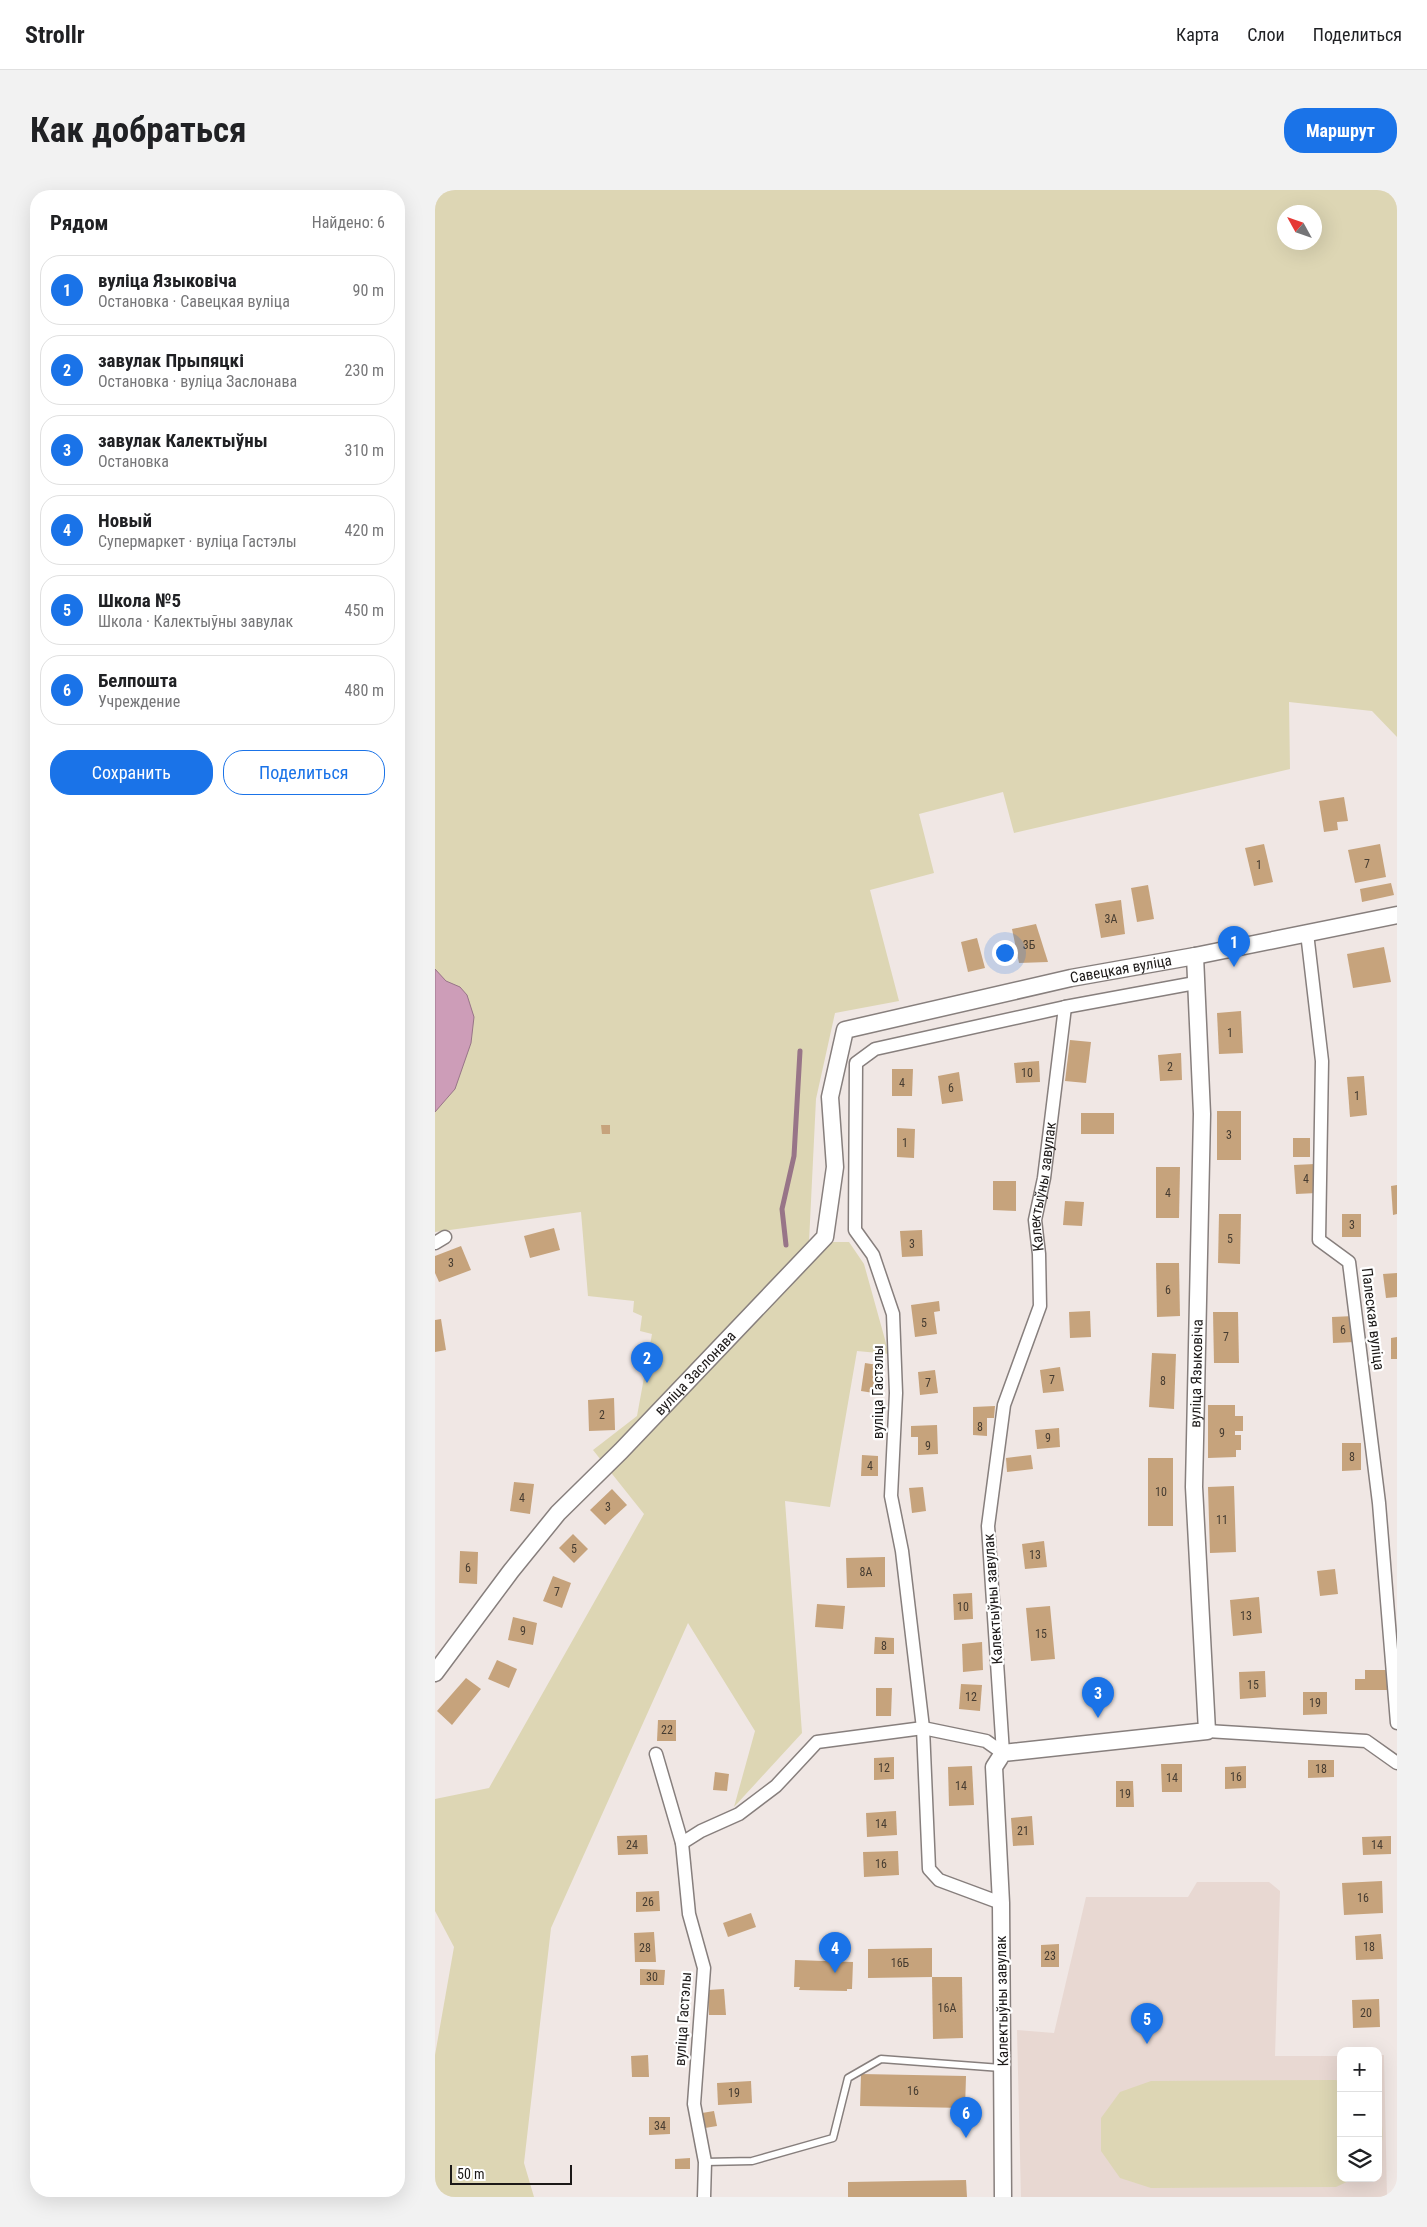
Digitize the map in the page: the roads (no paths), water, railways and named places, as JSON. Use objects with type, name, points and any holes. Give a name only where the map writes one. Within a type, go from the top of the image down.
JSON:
[{"type":"street","name":"Савецкая вуліца","points":[[845,1030],[1071,978],[1195,956],[1397,915]]},
{"type":"street","name":"Палеская вуліца","points":[[1307,933],[1322,1061],[1319,1240],[1349,1262],[1379,1503],[1397,1723]]},
{"type":"street","name":"вуліца Языковіча","points":[[1195,956],[1202,1114],[1194,1487],[1207,1731]]},
{"type":"street","name":"Савецкая вуліца","points":[[856,1063],[875,1049],[1195,982]]},
{"type":"street","name":"Калектыўны завулак","points":[[1003,2197],[1001,1903],[994,1767],[1003,1753],[989,1526],[1005,1405],[1040,1306],[1039,1254],[1035,1220],[1044,1178],[1065,1008]]},
{"type":"street","name":"вуліца Заслонава","points":[[435,1673],[558,1513],[621,1451],[825,1237],[835,1166],[830,1097],[845,1030]]},
{"type":"street","name":"вуліца Гастэлы","points":[[856,1063],[855,1230],[873,1255],[893,1314],[895,1393],[891,1496],[902,1551],[923,1728],[929,1869],[939,1880],[1001,1903]]},
{"type":"street","points":[[682,1843],[701,1831],[739,1814],[776,1786],[817,1742],[923,1728],[987,1741],[1003,1753],[1207,1731],[1366,1742],[1397,1763]]},
{"type":"street","name":"вуліца Гастэлы","points":[[656,1754],[682,1843],[689,1914],[704,1968],[694,2104],[705,2162],[704,2197]]},
{"type":"lane","points":[[705,2162],[752,2161],[833,2138],[848,2078],[881,2059],[1002,2068]]},
{"type":"waterway","points":[[786,1245],[782,1209],[794,1156],[800,1051]]},
{"type":"place","name":"вуліца Языковіча","points":[[1234,967]]},
{"type":"place","name":"завулак Прыпяцкі","points":[[647,1383]]},
{"type":"place","name":"завулак Калектыўны","points":[[1098,1718]]},
{"type":"place","name":"Новый","points":[[835,1973]]},
{"type":"place","name":"Школа №5","points":[[1147,2044]]},
{"type":"place","name":"Белпошта","points":[[966,2138]]}]
